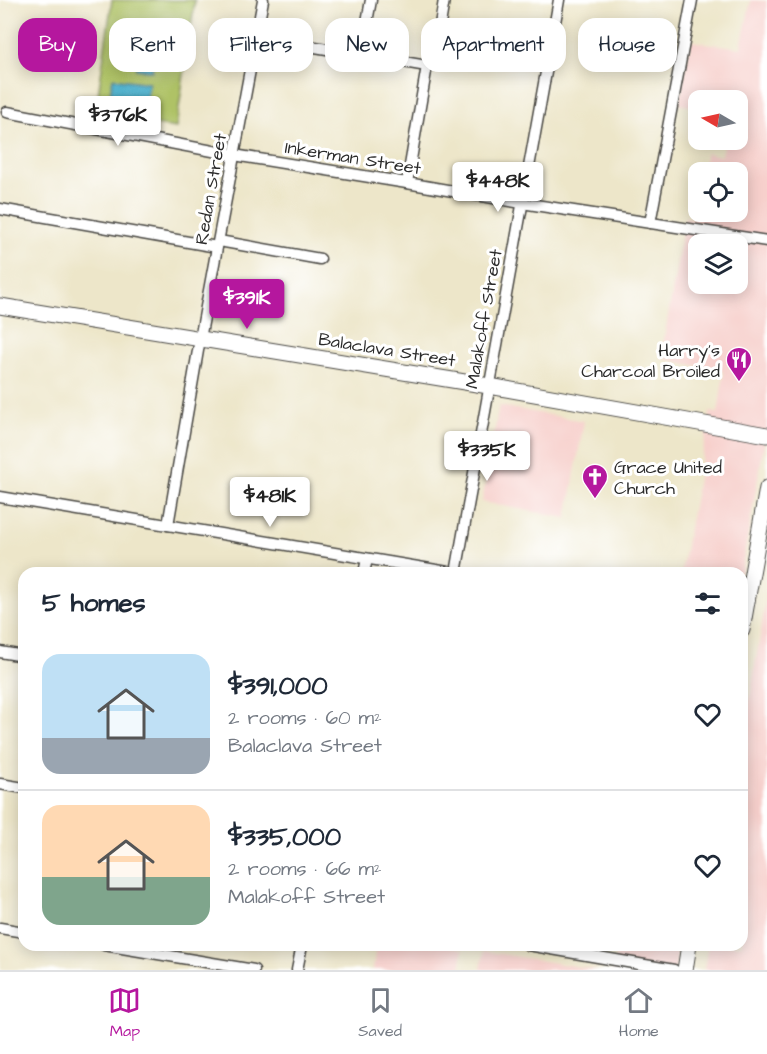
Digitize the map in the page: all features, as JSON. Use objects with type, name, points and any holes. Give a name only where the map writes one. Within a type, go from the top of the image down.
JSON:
[{"type":"street","name":"Redan Street","points":[[260,18],[263,0]]},
{"type":"street","points":[[368,18],[371,0]]},
{"type":"street","points":[[441,18],[444,0]]},
{"type":"street","name":"Malakoff Street","points":[[456,567],[559,0]]},
{"type":"street","points":[[650,223],[692,0]]},
{"type":"street","name":"Redan Street","points":[[168,525],[249,72]]},
{"type":"street","points":[[407,183],[426,72]]},
{"type":"street","name":"Inkerman Street","points":[[7,112],[234,155],[767,241]]},
{"type":"street","points":[[0,209],[320,259]]},
{"type":"street","name":"Balaclava Street","points":[[0,306],[489,386],[767,435]]},
{"type":"street","points":[[748,596],[767,488]]},
{"type":"street","points":[[0,497],[417,567]]},
{"type":"street","points":[[365,567],[367,559]]},
{"type":"street","points":[[0,652],[18,655]]},
{"type":"street","points":[[0,784],[18,787]]},
{"type":"street","points":[[0,928],[18,931]]},
{"type":"street","points":[[140,951],[254,970]]},
{"type":"street","points":[[297,970],[301,951]]},
{"type":"street","points":[[563,951],[674,970]]},
{"type":"street","points":[[685,970],[688,951]]},
{"type":"shaded area","points":[[751,0],[767,1],[767,428],[742,567],[682,567],[710,412],[718,413],[724,372],[661,358],[685,217],[688,218],[688,222],[748,222],[748,162],[705,162],[706,153],[721,156],[722,150],[748,150],[748,90],[688,90],[688,106],[679,104],[691,41],[741,48]]},
{"type":"shaded area","points":[[499,406],[584,421],[567,518],[482,502]]},
{"type":"shaded area","points":[[767,593],[767,970],[704,970],[707,951],[748,951],[748,709]]},
{"type":"shaded area","points":[[375,951],[463,951],[460,970],[373,970]]},
{"type":"shaded area","points":[[484,951],[598,970],[481,970]]},
{"type":"shaded area","points":[[616,951],[678,951],[675,970],[613,970]]},
{"type":"green space","points":[[112,0],[195,0],[192,18],[109,18]]},
{"type":"green space","points":[[109,20],[109,72],[184,72],[176,128],[95,116]]},
{"type":"water","points":[[113,78],[149,83],[146,101],[110,95]]},
{"type":"place","name":"Harry's Charcoal Broiled","points":[[739,383]]},
{"type":"place","name":"Grace United Church","points":[[595,500]]}]
